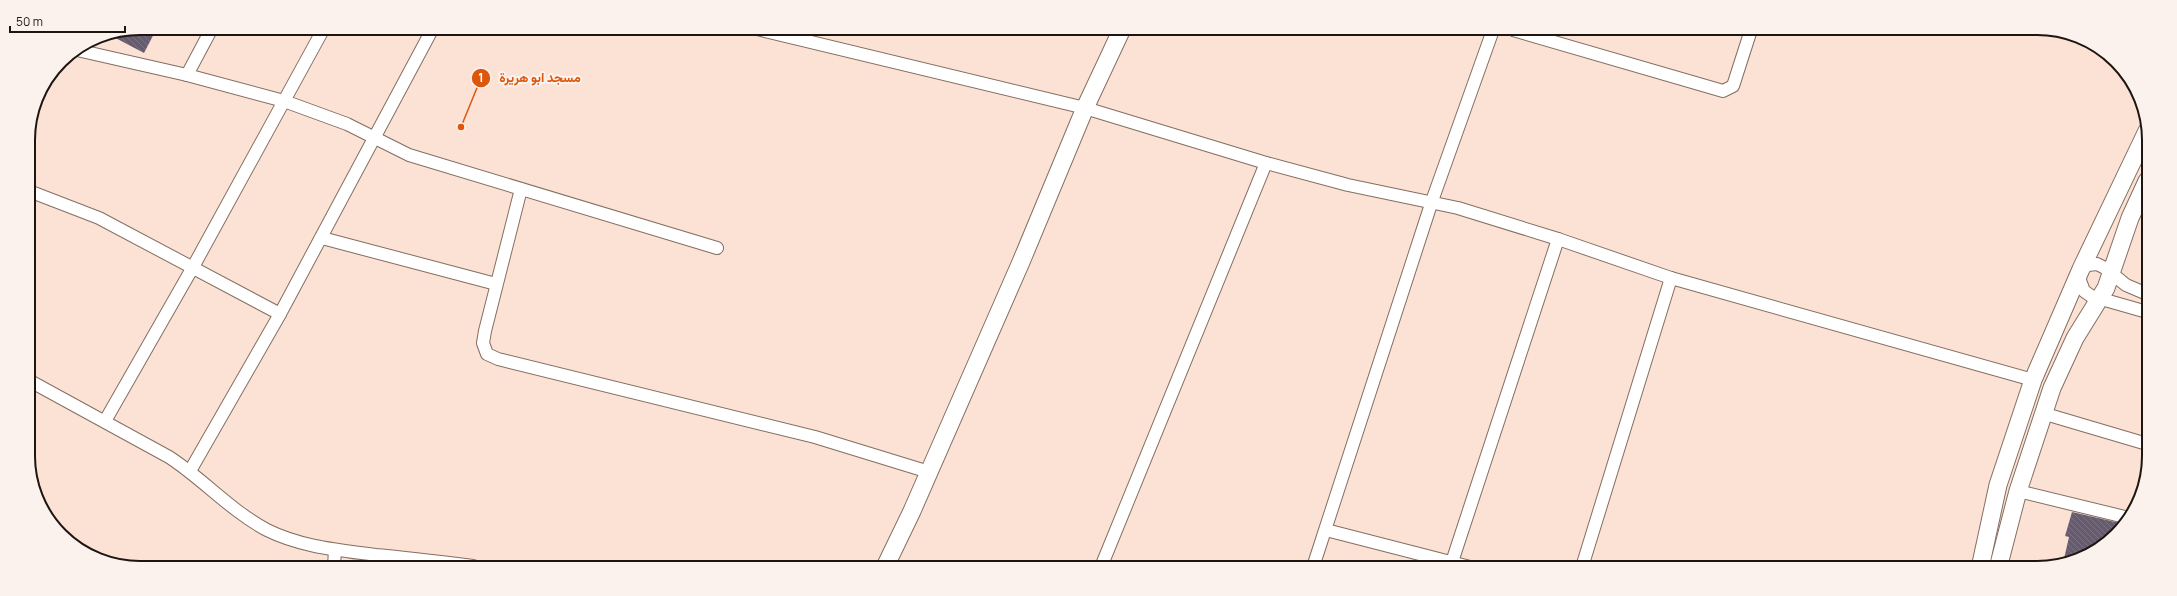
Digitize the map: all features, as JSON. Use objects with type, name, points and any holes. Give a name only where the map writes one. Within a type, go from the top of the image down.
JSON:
[{"type":"street","points":[[187,75],[208,35]]},
{"type":"street","points":[[105,421],[193,267],[320,35]]},
{"type":"street","points":[[190,471],[322,238],[429,35]]},
{"type":"street","points":[[782,35],[1085,108],[1266,163],[1376,191],[1432,201],[1558,238],[1671,278],[2032,380]]},
{"type":"street","points":[[888,561],[929,472],[1024,255],[1085,108],[1119,35]]},
{"type":"street","points":[[1315,561],[1432,201],[1491,35]]},
{"type":"street","points":[[1530,35],[1723,91],[1733,86],[1749,35]]},
{"type":"street","points":[[84,52],[187,75],[284,101],[347,124],[409,154],[717,248]]},
{"type":"street","points":[[1982,561],[1998,485],[2032,380],[2079,272],[2142,141]]},
{"type":"street","points":[[1103,561],[1266,163]]},
{"type":"street","points":[[521,189],[496,284],[483,343],[484,350],[491,356],[815,437],[929,472]]},
{"type":"street","points":[[2000,561],[2018,491],[2042,413],[2066,356],[2088,315],[2099,300],[2112,274],[2130,218],[2142,192]]},
{"type":"street","points":[[35,193],[99,218],[280,314]]},
{"type":"street","points":[[322,238],[496,284]]},
{"type":"street","points":[[1452,561],[1558,238]]},
{"type":"street","points":[[2079,272],[2088,265],[2097,264],[2126,285],[2142,292]]},
{"type":"street","points":[[2079,272],[2084,291],[2099,300],[2142,311]]},
{"type":"street","points":[[1584,561],[1671,278]]},
{"type":"street","points":[[35,384],[146,443],[190,471],[229,504],[266,530],[306,544],[335,550],[430,561]]},
{"type":"street","points":[[2042,413],[2142,443]]},
{"type":"street","points":[[2018,491],[2122,516]]},
{"type":"street","points":[[1326,530],[1448,561]]},
{"type":"street","points":[[334,561],[335,550]]},
{"type":"building","points":[[153,35],[144,53],[116,38],[126,36]]},
{"type":"building","points":[[2072,512],[2118,523],[2106,535],[2089,547],[2064,557],[2069,537],[2065,536]]},
{"type":"place","name":"مسجد ابو هريرة","points":[[461,127]]}]
